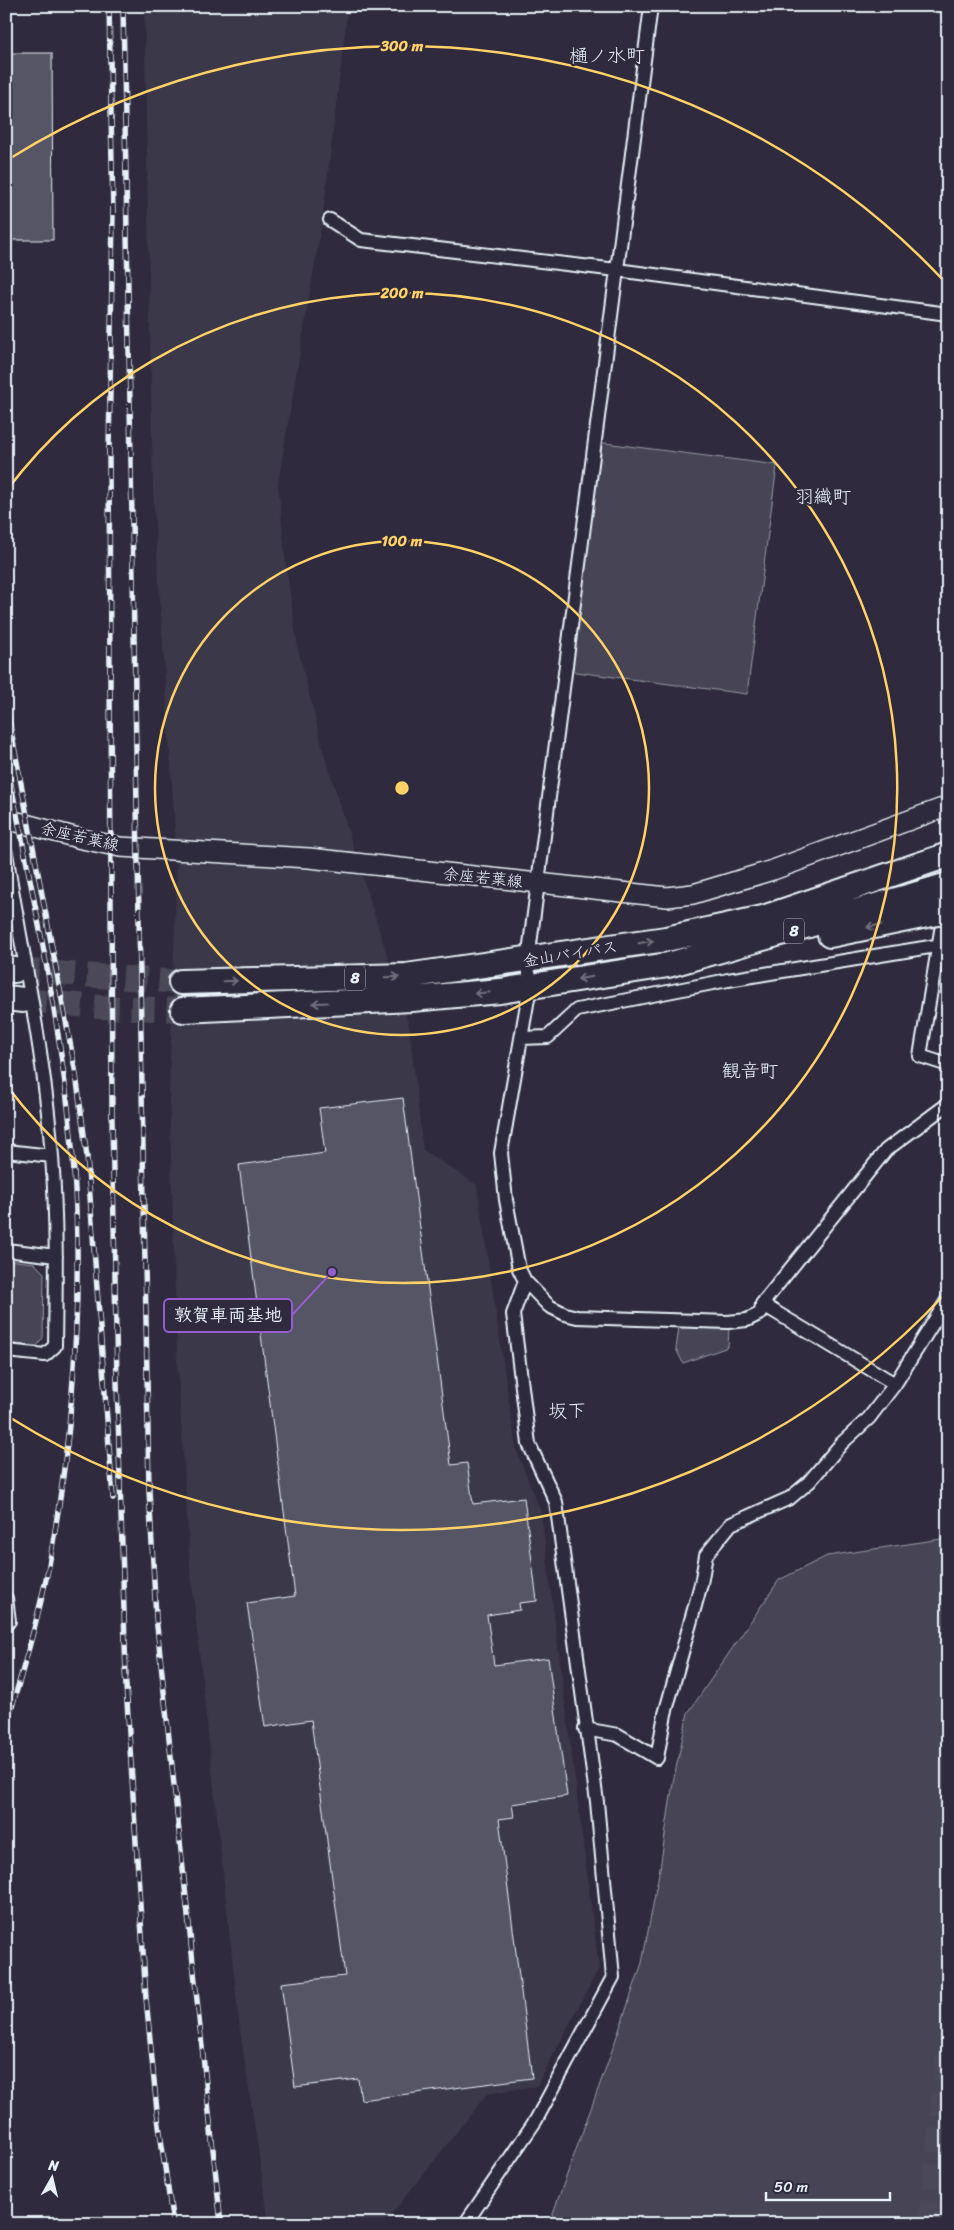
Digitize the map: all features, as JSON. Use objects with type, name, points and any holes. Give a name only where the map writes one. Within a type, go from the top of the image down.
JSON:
[{"type":"highway","name":"金山バイパス","points":[[183,1010],[412,999],[530,986],[668,965],[918,889],[948,855]]},
{"type":"highway","points":[[948,870],[918,889],[948,911]]},
{"type":"highway","name":"金山バイパス","points":[[181,982],[406,976],[666,939],[763,918],[948,885]]},
{"type":"main road","name":"余座若葉線","points":[[6,819],[82,839],[120,846],[309,858],[667,897],[693,894],[774,870],[948,806]]},
{"type":"street","points":[[651,6],[528,960],[530,986],[501,1153],[512,1234],[519,1269],[525,1281],[549,1306],[565,1314],[577,1317],[728,1322],[747,1320],[761,1313],[762,1304],[886,1150],[948,1104]]},
{"type":"street","points":[[330,220],[360,240],[617,270],[948,314]]},
{"type":"street","points":[[6,853],[37,1030],[52,1156],[56,1256],[55,1346],[45,1355],[6,1351]]},
{"type":"street","points":[[948,881],[944,945],[920,1056],[948,1065]]},
{"type":"street","points":[[521,1038],[548,1037],[577,1010],[728,980],[944,945]]},
{"type":"street","points":[[6,1151],[52,1156]]},
{"type":"street","points":[[6,1250],[56,1256]]},
{"type":"street","points":[[465,2224],[536,2120],[613,1977],[597,1802],[556,1502],[529,1444],[513,1314],[525,1281]]},
{"type":"street","points":[[586,1729],[618,1735],[657,1758],[665,1714],[701,1584],[706,1555],[731,1524],[790,1498],[809,1482],[842,1443],[869,1418],[895,1384],[948,1299]]},
{"type":"street","points":[[762,1304],[895,1384]]},
{"type":"street","points":[[6,1598],[9,1621],[6,1624]]},
{"type":"shaded area","points":[[144,6],[348,6],[323,216],[278,483],[286,565],[298,649],[324,753],[409,1025],[423,1150],[477,1185],[516,1449],[541,1512],[599,1968],[537,2086],[487,2094],[384,2224],[269,2224],[239,2023],[190,1566],[177,1359],[169,1093],[177,861],[153,494]]},
{"type":"shaded area","points":[[597,442],[777,465],[747,694],[568,671]]},
{"type":"shaded area","points":[[6,1260],[34,1263],[44,1273],[43,1338],[37,1346],[6,1343]]},
{"type":"shaded area","points":[[679,1327],[729,1328],[728,1347],[683,1363],[676,1349]]},
{"type":"shaded area","points":[[948,1538],[948,2224],[549,2224],[642,1963],[660,1868],[673,1782],[688,1713],[779,1580],[827,1556]]},
{"type":"building","points":[[6,53],[52,53],[53,240],[6,240]]},
{"type":"building","points":[[403,1098],[451,1465],[467,1463],[473,1504],[524,1498],[537,1601],[519,1603],[520,1610],[487,1615],[494,1665],[548,1658],[567,1796],[512,1804],[514,1817],[499,1819],[532,2078],[361,2100],[358,2079],[295,2087],[281,1983],[345,1976],[311,1720],[265,1727],[247,1603],[295,1596],[239,1165],[325,1153],[319,1108]]},
{"type":"tunnel","points":[[15,970],[181,982]]},
{"type":"tunnel","points":[[23,1000],[100,1007],[183,1010]]},
{"type":"tunnel","points":[[930,2224],[948,2052]]},
{"type":"railway","points":[[109,6],[113,215],[109,451],[112,1119],[117,1382],[126,1676]]},
{"type":"railway","points":[[123,6],[149,1490],[156,1617],[221,2224]]},
{"type":"railway","points":[[6,704],[76,1074],[87,1157],[113,1498]]},
{"type":"railway","points":[[6,759],[44,952],[63,1069],[71,1131],[77,1255],[73,1380],[59,1504],[40,1606],[6,1727]]},
{"type":"railway","points":[[125,1670],[146,1998],[157,2111],[173,2224]]},
{"type":"place","name":"敦賀車両基地","points":[[332,1272]]},
{"type":"district","name":"樋ノ水町","points":[[607,55]]},
{"type":"district","name":"羽織町","points":[[823,496]]},
{"type":"district","name":"観音町","points":[[750,1070]]},
{"type":"district","name":"坂下","points":[[567,1410]]}]
